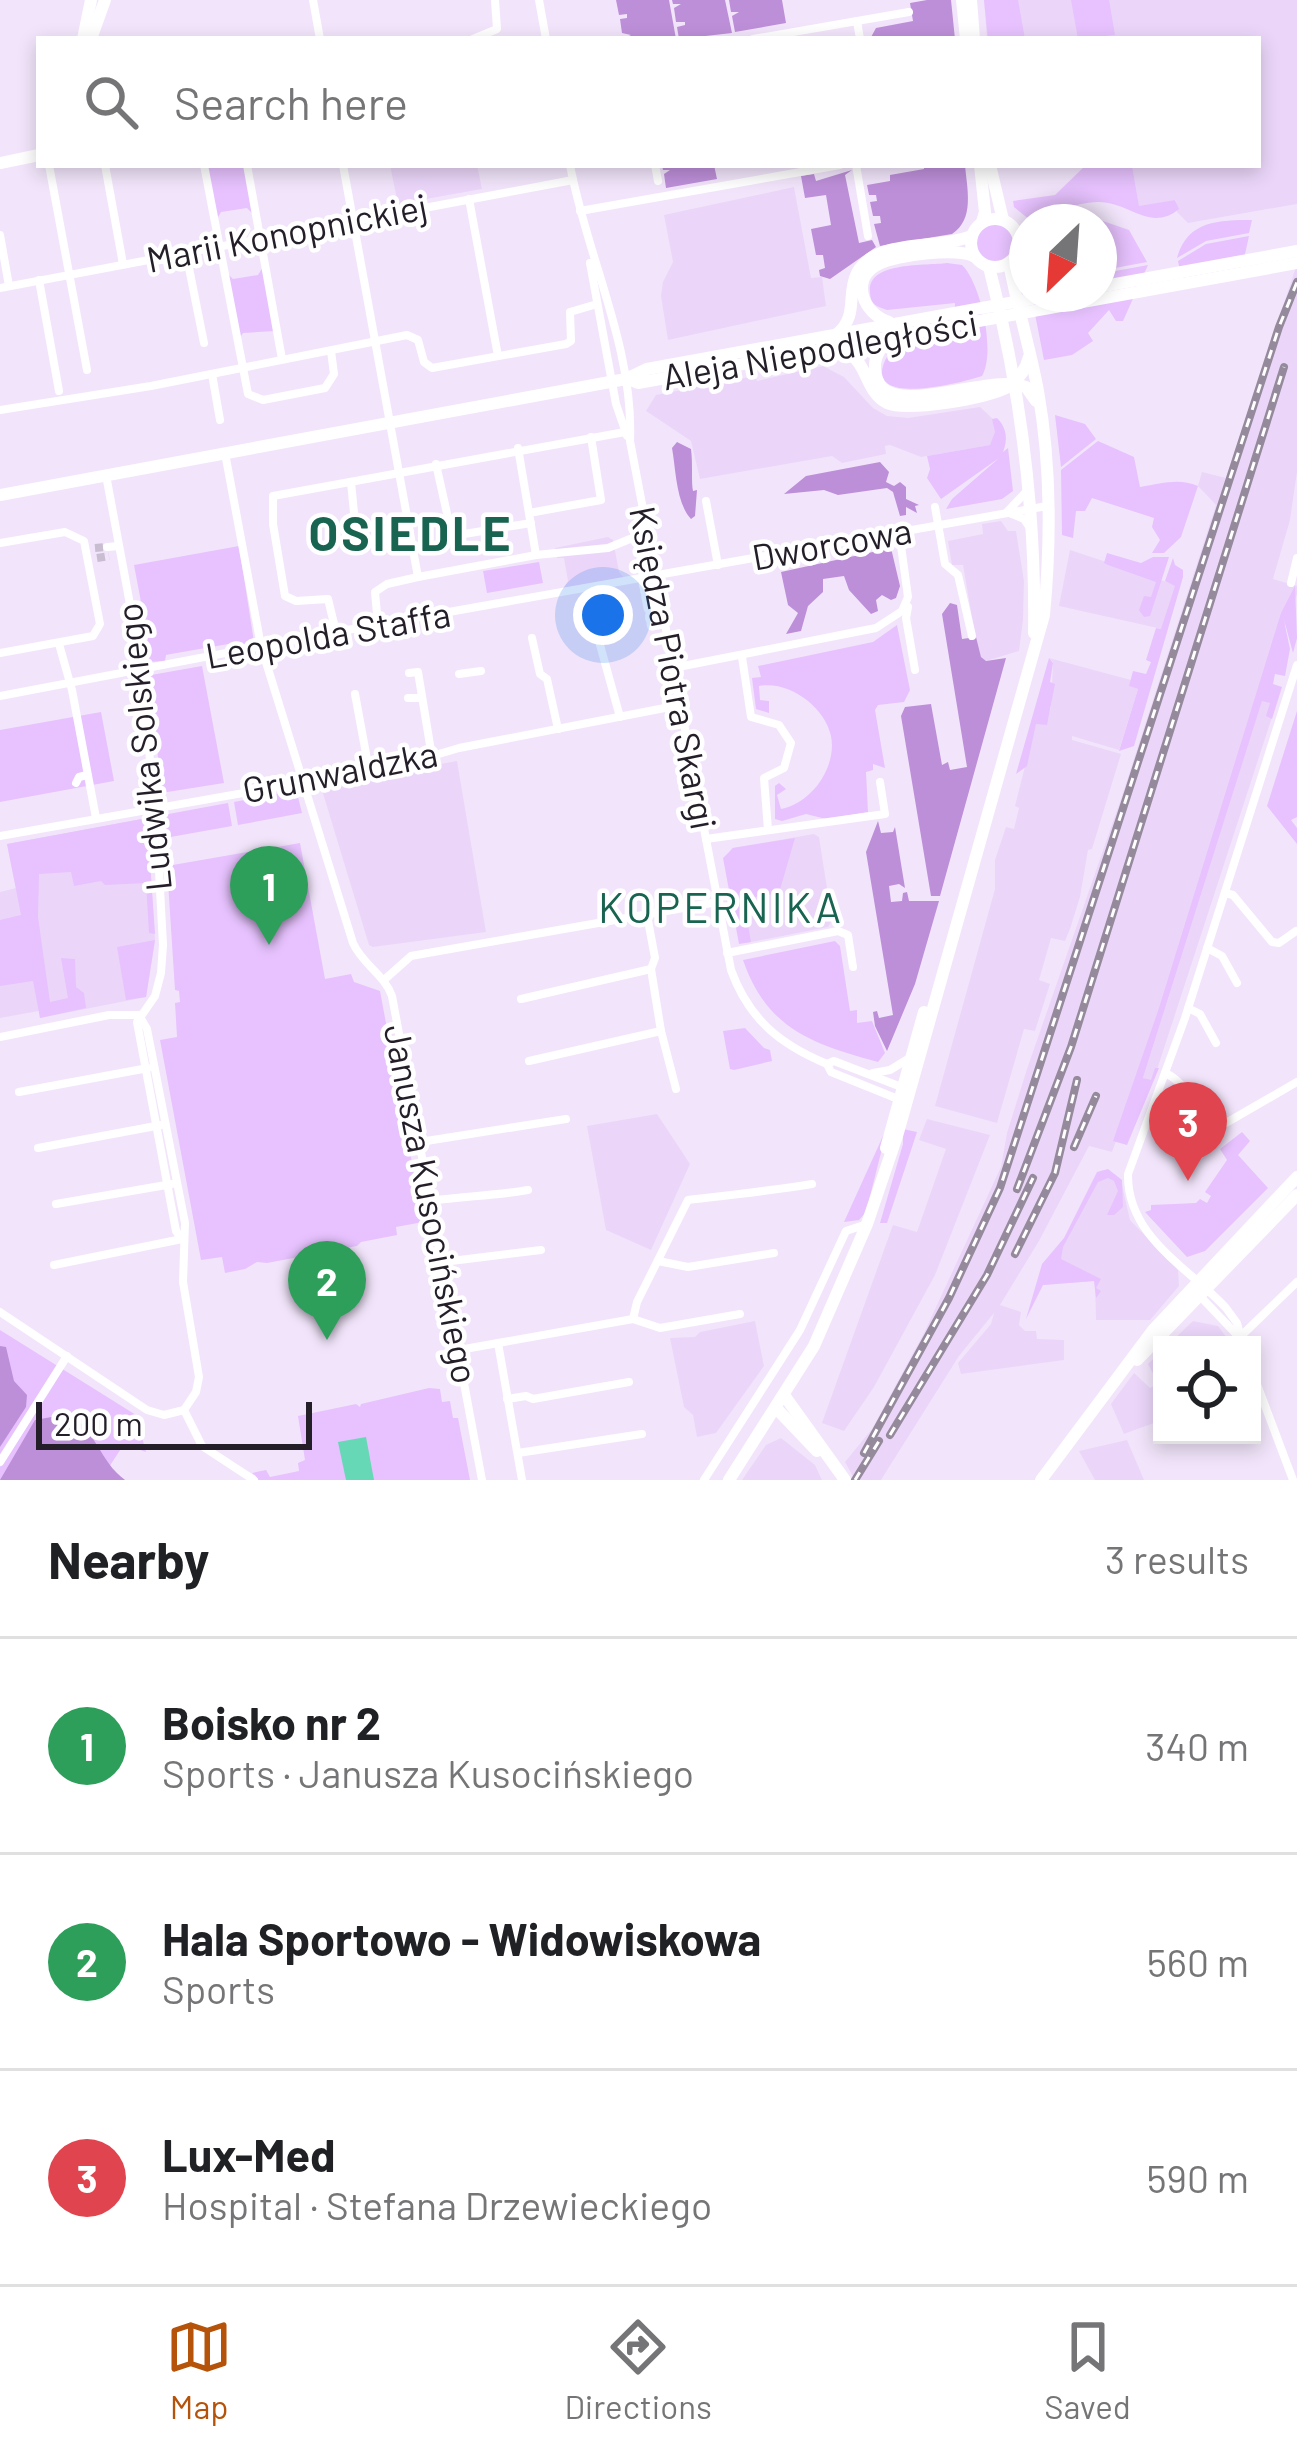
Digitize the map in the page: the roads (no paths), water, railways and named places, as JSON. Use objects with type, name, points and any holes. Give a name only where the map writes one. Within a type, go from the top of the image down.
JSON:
[{"type":"main road","points":[[87,36],[91,0]]},
{"type":"main road","points":[[88,36],[105,0]]},
{"type":"main road","points":[[962,0],[969,36]]},
{"type":"main road","points":[[970,36],[971,0]]},
{"type":"main road","points":[[0,163],[36,156]]},
{"type":"main road","points":[[980,168],[985,212],[971,236],[875,256],[859,270],[851,315],[834,341],[857,357],[872,389],[893,405],[917,406],[1013,382],[1025,369],[1030,352]]},
{"type":"main road","points":[[991,168],[1003,220],[1009,225]]},
{"type":"main road","points":[[982,222],[1003,220]]},
{"type":"main road","points":[[971,236],[975,257]]},
{"type":"main road","points":[[1117,284],[1297,250]]},
{"type":"main road","points":[[1018,413],[1005,400],[981,390],[908,398],[891,394],[877,380],[874,365],[894,330],[867,309],[862,286],[870,270],[890,260],[957,251],[989,267],[1013,382],[1029,479],[1036,569],[1034,651]]},
{"type":"main road","points":[[989,267],[1009,263]]},
{"type":"main road","name":"Aleja Niepodległości","points":[[0,495],[622,380],[636,371],[1297,263]]},
{"type":"main road","name":"Aleja Niepodległości","points":[[954,320],[1009,306]]},
{"type":"main road","points":[[729,1480],[814,1346],[867,1224],[1034,651],[1046,600],[1047,506],[1040,407],[1021,312]]},
{"type":"main road","points":[[981,390],[999,371],[1003,339]]},
{"type":"main road","points":[[1013,382],[1026,387],[1040,407]]},
{"type":"main road","points":[[904,1096],[909,1058],[936,988]]},
{"type":"main road","points":[[1042,1480],[1122,1373],[1297,1178]]},
{"type":"main road","points":[[1122,1373],[1297,1195]]},
{"type":"main road","points":[[784,1395],[831,1464]]},
{"type":"main road","points":[[776,1408],[845,1480]]},
{"type":"main road","points":[[756,1439],[777,1432],[799,1435]]},
{"type":"street","points":[[313,0],[319,36]]},
{"type":"street","points":[[480,36],[496,29],[495,0]]},
{"type":"street","points":[[539,0],[545,36]]},
{"type":"street","points":[[770,36],[909,12]]},
{"type":"street","points":[[857,21],[860,36]]},
{"type":"street","points":[[50,168],[87,370]]},
{"type":"street","points":[[106,168],[123,264]]},
{"type":"street","points":[[205,168],[248,394],[263,400],[325,388],[334,374],[331,351]]},
{"type":"street","points":[[248,168],[282,359]]},
{"type":"street","points":[[344,168],[418,578]]},
{"type":"street","points":[[571,168],[622,380]]},
{"type":"street","points":[[656,168],[658,182]]},
{"type":"street","points":[[580,211],[823,168]]},
{"type":"street","points":[[857,168],[868,236]]},
{"type":"street","name":"Marii Konopnickiej","points":[[4,287],[573,180]]},
{"type":"street","points":[[469,199],[498,356]]},
{"type":"street","points":[[584,226],[597,304],[622,380]]},
{"type":"street","points":[[0,235],[4,287]]},
{"type":"street","points":[[186,253],[204,343]]},
{"type":"street","points":[[39,280],[59,392]]},
{"type":"street","points":[[0,410],[416,337],[424,362],[432,368],[566,344],[571,341],[570,312],[597,304]]},
{"type":"street","points":[[212,374],[220,420]]},
{"type":"street","name":"Księdza Piotra Skargi","points":[[622,380],[631,410],[627,436],[736,984],[753,1016],[782,1041],[827,1064],[831,1072],[904,1096]]},
{"type":"street","points":[[336,632],[328,599],[296,601],[285,596],[271,499],[518,448],[591,436],[627,436]]},
{"type":"street","points":[[436,464],[452,536],[601,500],[591,436]]},
{"type":"street","points":[[518,448],[536,556]]},
{"type":"street","name":"Janusza Kusocińskiego","points":[[226,453],[261,646],[302,781],[352,943],[392,996],[482,1480]]},
{"type":"street","name":"Ludwika Solskiego","points":[[106,475],[142,669],[154,809],[163,952],[155,996],[139,1015],[172,1184],[176,1231],[182,1240],[185,1299],[199,1377],[184,1410]]},
{"type":"street","points":[[1029,479],[1022,500],[1007,512],[1024,519],[1032,536]]},
{"type":"street","points":[[351,482],[355,523]]},
{"type":"street","points":[[706,501],[718,565]]},
{"type":"street","name":"Dworcowa","points":[[657,577],[1047,506]]},
{"type":"street","points":[[935,507],[945,564],[958,574],[972,636]]},
{"type":"street","points":[[0,543],[64,532],[77,536],[92,554],[98,631],[93,636],[0,653]]},
{"type":"street","points":[[898,532],[914,670]]},
{"type":"street","points":[[378,625],[375,592],[387,584],[536,556],[608,548],[629,539]]},
{"type":"street","points":[[108,552],[120,550]]},
{"type":"street","points":[[1291,583],[1297,559]]},
{"type":"street","name":"Leopolda Staffa","points":[[0,696],[657,577]]},
{"type":"street","points":[[673,668],[866,633],[902,611],[908,597]]},
{"type":"street","points":[[597,634],[620,717]]},
{"type":"street","points":[[532,638],[540,674],[548,679],[558,729]]},
{"type":"street","points":[[59,643],[96,818]]},
{"type":"street","points":[[742,657],[751,717],[778,724],[791,743],[784,769],[764,778],[768,830]]},
{"type":"street","points":[[1240,1336],[1237,1323],[1198,1292],[1137,1220],[1128,1195],[1130,1162],[1188,1007],[1297,665]]},
{"type":"street","points":[[459,674],[481,671]]},
{"type":"street","points":[[409,673],[418,672],[432,757]]},
{"type":"street","points":[[355,694],[369,770]]},
{"type":"street","points":[[408,698],[421,698]]},
{"type":"street","name":"Grunwaldzka","points":[[0,836],[369,770],[680,706]]},
{"type":"street","points":[[76,783],[87,776]]},
{"type":"street","points":[[706,839],[884,814],[880,782]]},
{"type":"street","points":[[1225,892],[1233,895],[1272,942],[1279,943],[1296,931]]},
{"type":"street","points":[[384,980],[411,956],[718,902]]},
{"type":"street","points":[[647,915],[655,958],[651,969],[676,1089]]},
{"type":"street","points":[[728,953],[838,931],[848,935],[853,967]]},
{"type":"street","points":[[1207,947],[1222,956],[1237,982]]},
{"type":"street","points":[[521,999],[651,969]]},
{"type":"street","points":[[1188,1007],[1200,1014],[1216,1043]]},
{"type":"street","points":[[0,1037],[109,1015],[139,1015]]},
{"type":"street","points":[[529,1060],[662,1031]]},
{"type":"street","points":[[869,1072],[885,1072],[909,1058]]},
{"type":"street","name":"Księdza Piotra Skargi","points":[[827,1064],[834,1061],[869,1072],[904,1096]]},
{"type":"street","points":[[20,1092],[150,1068]]},
{"type":"street","points":[[1166,1072],[1178,1078],[1219,1127],[1297,1082]]},
{"type":"street","points":[[420,1142],[566,1119]]},
{"type":"street","points":[[38,1148],[161,1125]]},
{"type":"street","points":[[56,1204],[172,1184]]},
{"type":"street","points":[[633,1319],[688,1200],[812,1184]]},
{"type":"street","points":[[430,1201],[528,1190]]},
{"type":"street","points":[[704,1480],[800,1330],[845,1231],[867,1224]]},
{"type":"street","points":[[54,1264],[182,1240]]},
{"type":"street","points":[[442,1262],[541,1250]]},
{"type":"street","points":[[657,1261],[688,1267],[774,1253]]},
{"type":"street","points":[[1215,1304],[1220,1274]]},
{"type":"street","points":[[1246,1336],[1297,1282]]},
{"type":"street","points":[[1198,1292],[1215,1304]]},
{"type":"street","points":[[0,1312],[147,1410],[164,1414],[184,1410],[202,1446],[254,1480]]},
{"type":"street","points":[[458,1350],[633,1319],[660,1328],[740,1314]]},
{"type":"street","points":[[498,1343],[522,1480]]},
{"type":"street","points":[[0,1462],[67,1356]]},
{"type":"street","points":[[508,1399],[628,1382]]},
{"type":"street","points":[[1261,1395],[1293,1480]]},
{"type":"street","points":[[739,1428],[756,1439]]},
{"type":"street","points":[[518,1454],[642,1434]]},
{"type":"tunnel","points":[[95,548],[107,547]]},
{"type":"tunnel","points":[[97,558],[109,556]]},
{"type":"railway","points":[[864,1453],[949,1298],[1000,1188],[1297,282]]},
{"type":"railway","points":[[1017,1189],[1071,1047],[1284,367]]},
{"type":"railway","points":[[1015,1254],[1055,1173],[1077,1080]]},
{"type":"railway","points":[[1074,1147],[1096,1096]]},
{"type":"railway","points":[[890,1435],[987,1275],[1033,1178]]},
{"type":"railway","points":[[855,1480],[879,1441]]},
{"type":"place","name":"Boisko nr 2","points":[[269,945]]},
{"type":"place","name":"Lux-Med","points":[[1188,1181]]},
{"type":"place","name":"Hala Sportowo - Widowiskowa","points":[[327,1340]]},
{"type":"district","name":"OSIEDLE","points":[[411,534]]},
{"type":"district","name":"KOPERNIKA","points":[[721,908]]}]
